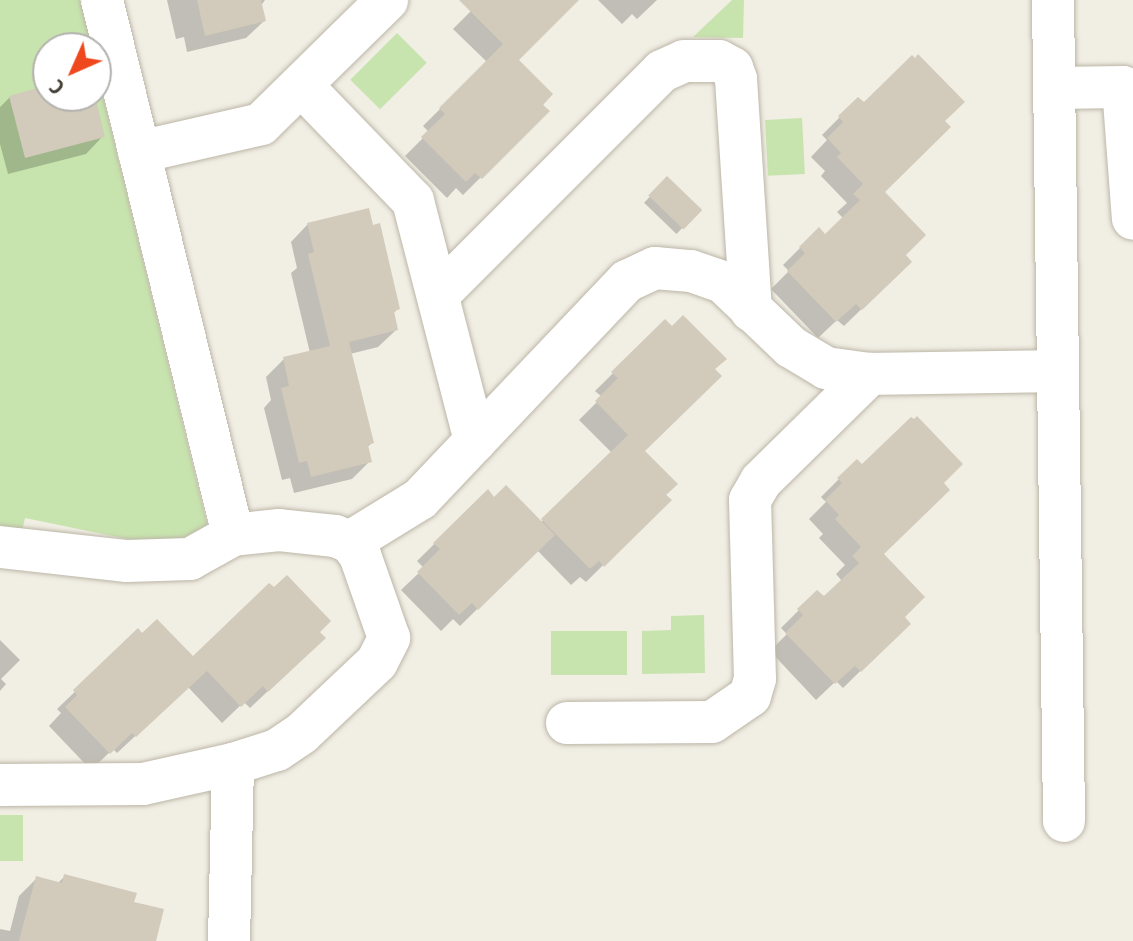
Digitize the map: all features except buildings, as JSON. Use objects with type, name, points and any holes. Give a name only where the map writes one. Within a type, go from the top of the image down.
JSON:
[{"type":"lane","points":[[102,0],[233,535]]},
{"type":"lane","points":[[139,152],[261,124],[387,0]]},
{"type":"lane","points":[[1053,0],[1064,821]]},
{"type":"lane","points":[[439,294],[662,71],[684,61],[719,61],[732,68],[736,79],[751,311]]},
{"type":"lane","points":[[302,86],[413,201],[475,441]]},
{"type":"lane","points":[[1054,88],[1128,94],[1133,219]]},
{"type":"lane","points":[[350,542],[420,499],[627,281],[655,268],[691,271],[723,282],[791,347],[826,368],[870,374],[1058,371]]},
{"type":"lane","points":[[567,723],[712,722],[750,696],[755,679],[750,500],[761,481],[870,374]]},
{"type":"lane","points":[[0,547],[127,561],[190,559],[233,535],[279,530],[335,536],[350,542],[360,555],[389,638],[385,652],[302,733],[277,750],[233,764],[143,784],[0,785]]},
{"type":"lane","points":[[229,941],[233,764]]},
{"type":"green space","points":[[0,0],[80,0],[88,32],[32,32],[32,112],[107,112],[209,532],[185,551],[25,518],[21,536],[0,536]]},
{"type":"green space","points":[[732,0],[744,0],[743,38],[693,37]]},
{"type":"green space","points":[[397,33],[427,63],[380,109],[350,80]]},
{"type":"green space","points":[[802,118],[805,174],[768,176],[765,120]]},
{"type":"green space","points":[[704,615],[705,673],[642,674],[642,631],[671,630],[671,616]]},
{"type":"green space","points":[[551,631],[627,631],[627,675],[551,675]]},
{"type":"green space","points":[[0,815],[23,815],[23,861],[0,861]]}]
